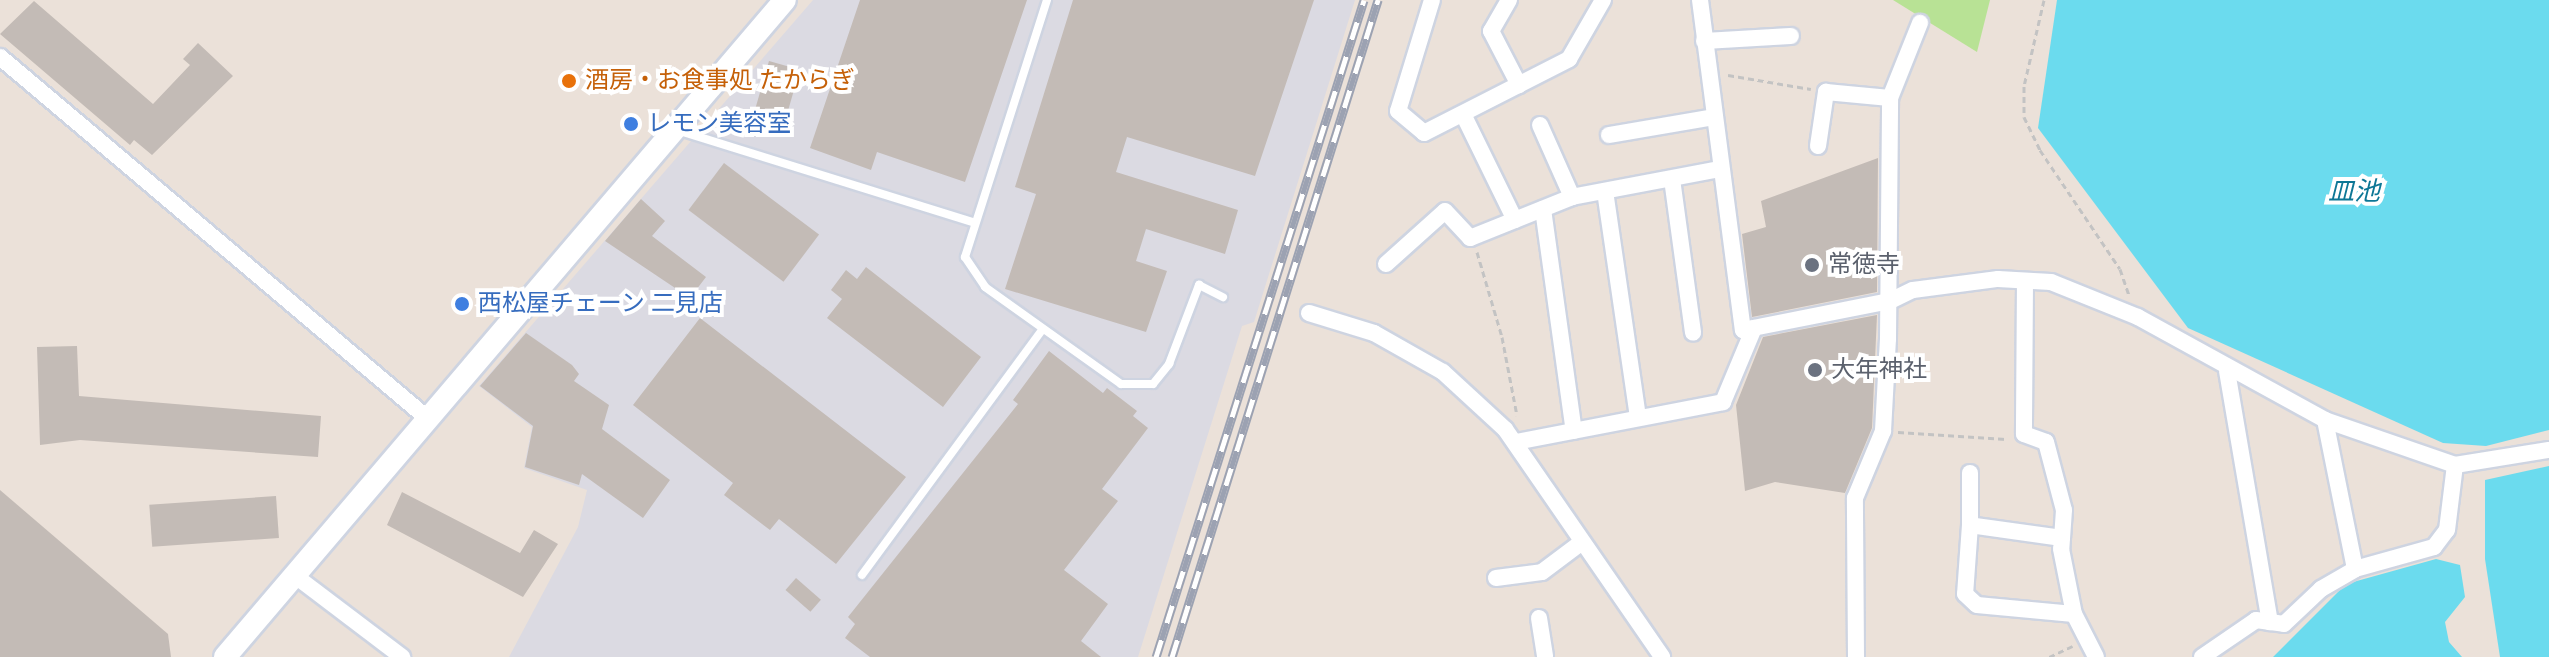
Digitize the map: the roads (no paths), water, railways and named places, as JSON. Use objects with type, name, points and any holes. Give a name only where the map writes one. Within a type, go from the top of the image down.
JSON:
[{"type":"street","points":[[225,657],[785,0]]},
{"type":"street","points":[[1432,0],[1398,111],[1424,133],[1569,59],[1603,0]]},
{"type":"street","points":[[1509,0],[1491,31],[1519,85]]},
{"type":"street","points":[[1700,0],[1743,330],[1890,301],[1913,290],[1998,279],[2051,282],[2138,317],[2227,371],[2325,420],[2455,465],[2549,450]]},
{"type":"street","points":[[1856,657],[1855,498],[1883,431],[1890,301],[1890,98],[1920,23]]},
{"type":"street","points":[[1704,41],[1791,36]]},
{"type":"street","points":[[0,57],[427,418]]},
{"type":"street","points":[[1818,146],[1826,92],[1890,98]]},
{"type":"street","points":[[1463,114],[1515,220]]},
{"type":"street","points":[[1609,135],[1714,117]]},
{"type":"street","points":[[1540,125],[1572,197]]},
{"type":"street","points":[[1386,264],[1445,211],[1470,238],[1572,197],[1720,169]]},
{"type":"street","points":[[1672,179],[1693,333]]},
{"type":"street","points":[[1605,191],[1638,418]]},
{"type":"street","points":[[1543,209],[1574,431]]},
{"type":"street","points":[[2025,281],[2024,434],[2046,442],[2064,510],[2062,538],[2074,614],[2096,657]]},
{"type":"street","points":[[1309,313],[1374,333],[1443,372],[1519,441],[1582,542],[1662,657]]},
{"type":"street","points":[[1519,441],[1723,402],[1754,328]]},
{"type":"street","points":[[2227,371],[2270,622]]},
{"type":"street","points":[[2325,420],[2355,569]]},
{"type":"street","points":[[2202,657],[2256,620],[2284,624],[2321,589],[2355,569],[2434,547],[2447,530],[2455,465]]},
{"type":"street","points":[[1970,473],[1965,594],[1977,605],[2074,614]]},
{"type":"street","points":[[1970,525],[2062,538]]},
{"type":"street","points":[[1496,578],[1542,572],[1582,542]]},
{"type":"street","points":[[294,575],[402,657]]},
{"type":"street","points":[[1539,618],[1545,657]]},
{"type":"lane","points":[[1047,0],[973,222],[965,257],[985,287],[1041,331],[1121,384],[1153,384],[1169,364],[1199,285],[1223,297]]},
{"type":"lane","points":[[673,129],[973,222]]},
{"type":"lane","points":[[862,575],[1041,331]]},
{"type":"water","name":"皿池","points":[[2057,0],[2549,0],[2549,430],[2486,446],[2443,443],[2188,328],[2038,128]]},
{"type":"water","points":[[2549,466],[2549,657],[2500,657],[2485,559],[2485,480]]},
{"type":"water","points":[[2436,559],[2460,565],[2465,597],[2445,622],[2449,642],[2462,657],[2273,657],[2346,584]]},
{"type":"railway","points":[[1156,657],[1364,0]]},
{"type":"railway","points":[[1172,657],[1378,0]]},
{"type":"place","name":"酒房・お食事処 たからぎ","points":[[569,81]]},
{"type":"place","name":"レモン美容室","points":[[631,124]]},
{"type":"place","name":"常徳寺","points":[[1812,265]]},
{"type":"place","name":"西松屋チェーン 二見店","points":[[462,304]]},
{"type":"place","name":"大年神社","points":[[1815,370]]}]
